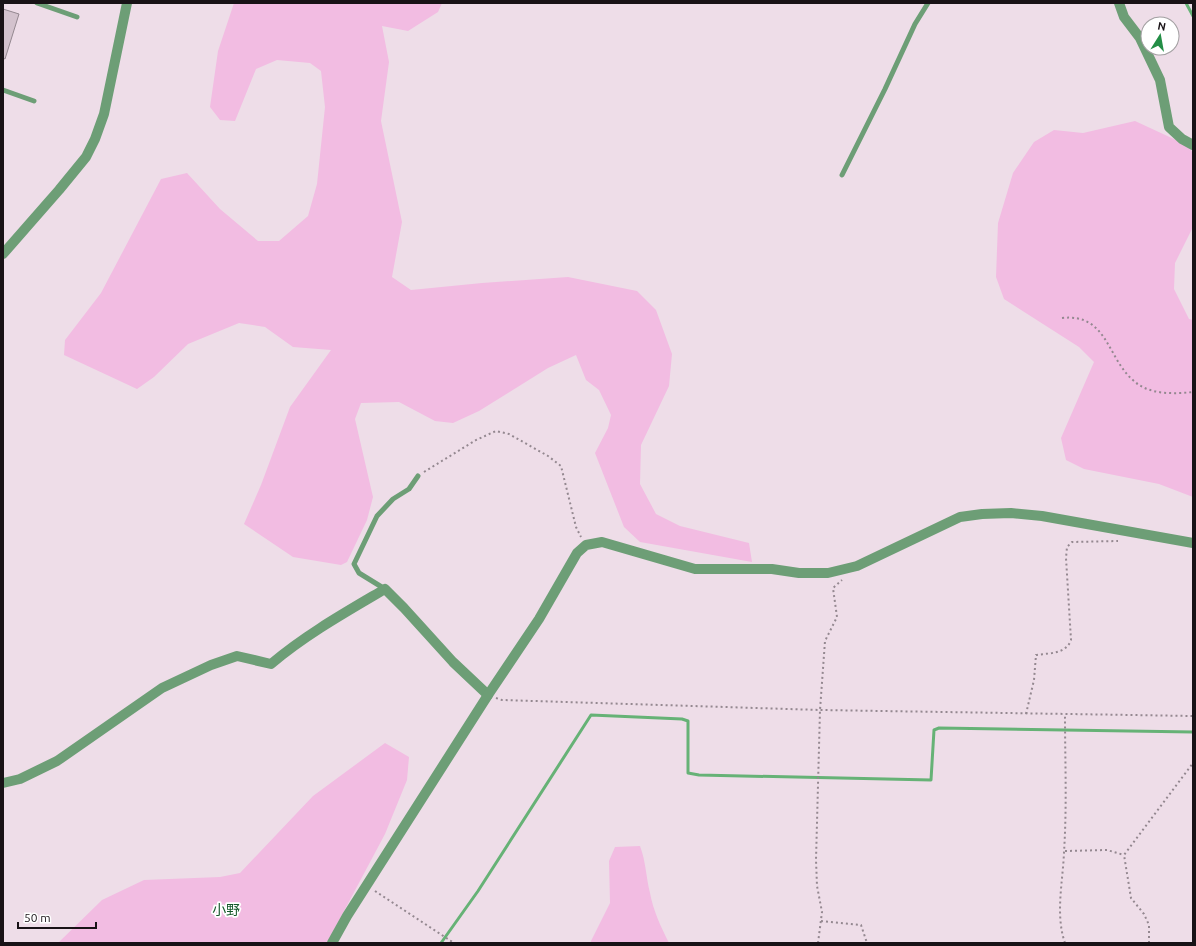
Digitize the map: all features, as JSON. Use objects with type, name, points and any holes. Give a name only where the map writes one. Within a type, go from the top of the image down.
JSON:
[{"type":"street","points":[[3,254],[86,157],[95,139],[104,114],[127,3]]},
{"type":"street","points":[[1119,3],[1124,17],[1140,38],[1160,80],[1169,127],[1182,139],[1193,145]]},
{"type":"street","points":[[332,943],[347,916],[488,695],[539,619],[577,553],[586,545],[602,542],[695,569],[772,569],[799,573],[828,573],[857,566],[960,517],[982,514],[1011,513],[1042,516],[1193,543]]},
{"type":"street","points":[[3,784],[20,779],[57,761],[162,688],[212,665],[237,656],[271,664],[283,654],[341,615],[384,589],[404,608],[453,662],[488,695]]},
{"type":"lane","points":[[37,3],[77,17]]},
{"type":"lane","points":[[842,175],[885,89],[915,24],[928,3]]},
{"type":"lane","points":[[3,90],[34,101]]},
{"type":"lane","points":[[384,589],[359,573],[354,564],[377,516],[393,499],[409,489],[418,476]]},
{"type":"path","points":[[1062,318],[1073,317],[1089,322],[1104,336],[1133,381],[1146,389],[1173,394],[1193,392]]},
{"type":"path","points":[[418,476],[476,440],[496,431],[509,434],[548,456],[561,466],[576,526],[586,545]]},
{"type":"path","points":[[1026,714],[1034,680],[1036,655],[1060,652],[1069,646],[1071,640],[1067,547],[1072,542],[1121,541]]},
{"type":"path","points":[[818,943],[822,912],[817,886],[816,860],[820,710],[825,641],[837,617],[833,588],[843,579]]},
{"type":"path","points":[[488,695],[502,700],[820,710],[1193,716]]},
{"type":"path","points":[[1065,714],[1065,851],[1061,900],[1061,933],[1065,943]]},
{"type":"path","points":[[1149,943],[1149,925],[1144,914],[1132,898],[1124,855],[1193,763]]},
{"type":"path","points":[[1065,851],[1107,850],[1124,855]]},
{"type":"path","points":[[367,886],[396,903],[454,943]]},
{"type":"path","points":[[821,921],[861,925],[867,943]]},
{"type":"shaded area","points":[[234,3],[442,3],[438,12],[408,31],[382,26],[389,62],[381,121],[402,222],[392,277],[411,290],[568,277],[637,291],[656,310],[672,354],[669,386],[641,445],[640,484],[656,514],[680,526],[749,543],[752,562],[640,542],[624,527],[595,453],[608,428],[611,415],[599,390],[586,380],[576,355],[548,368],[479,411],[453,423],[435,421],[399,402],[361,403],[355,419],[373,497],[367,520],[347,562],[341,565],[293,557],[244,524],[261,485],[290,407],[331,350],[293,347],[265,327],[239,323],[188,344],[154,377],[137,389],[64,355],[65,340],[101,293],[161,179],[187,173],[220,209],[258,241],[279,241],[308,216],[317,184],[325,107],[321,71],[310,63],[277,60],[256,69],[235,121],[220,120],[210,107],[218,51]]},
{"type":"shaded area","points":[[1135,121],[1189,146],[1193,154],[1193,227],[1175,263],[1174,289],[1189,319],[1193,320],[1193,497],[1159,484],[1084,469],[1066,460],[1061,438],[1094,362],[1079,347],[1004,299],[996,277],[998,223],[1013,173],[1034,142],[1054,130],[1083,133]]},
{"type":"shaded area","points":[[385,743],[409,757],[407,780],[385,834],[327,943],[58,943],[102,900],[144,880],[220,877],[240,873],[313,796]]},
{"type":"shaded area","points":[[640,846],[644,858],[653,906],[669,943],[591,943],[610,903],[609,861],[615,847]]},
{"type":"building","points":[[3,9],[19,14],[5,59],[3,58]]},
{"type":"waterway","points":[[1186,3],[1193,16]]},
{"type":"waterway","points":[[441,943],[478,891],[591,715],[682,719],[688,721],[688,773],[699,775],[931,780],[934,730],[939,728],[1193,732]]},
{"type":"district","name":"小野","points":[[226,910]]}]
